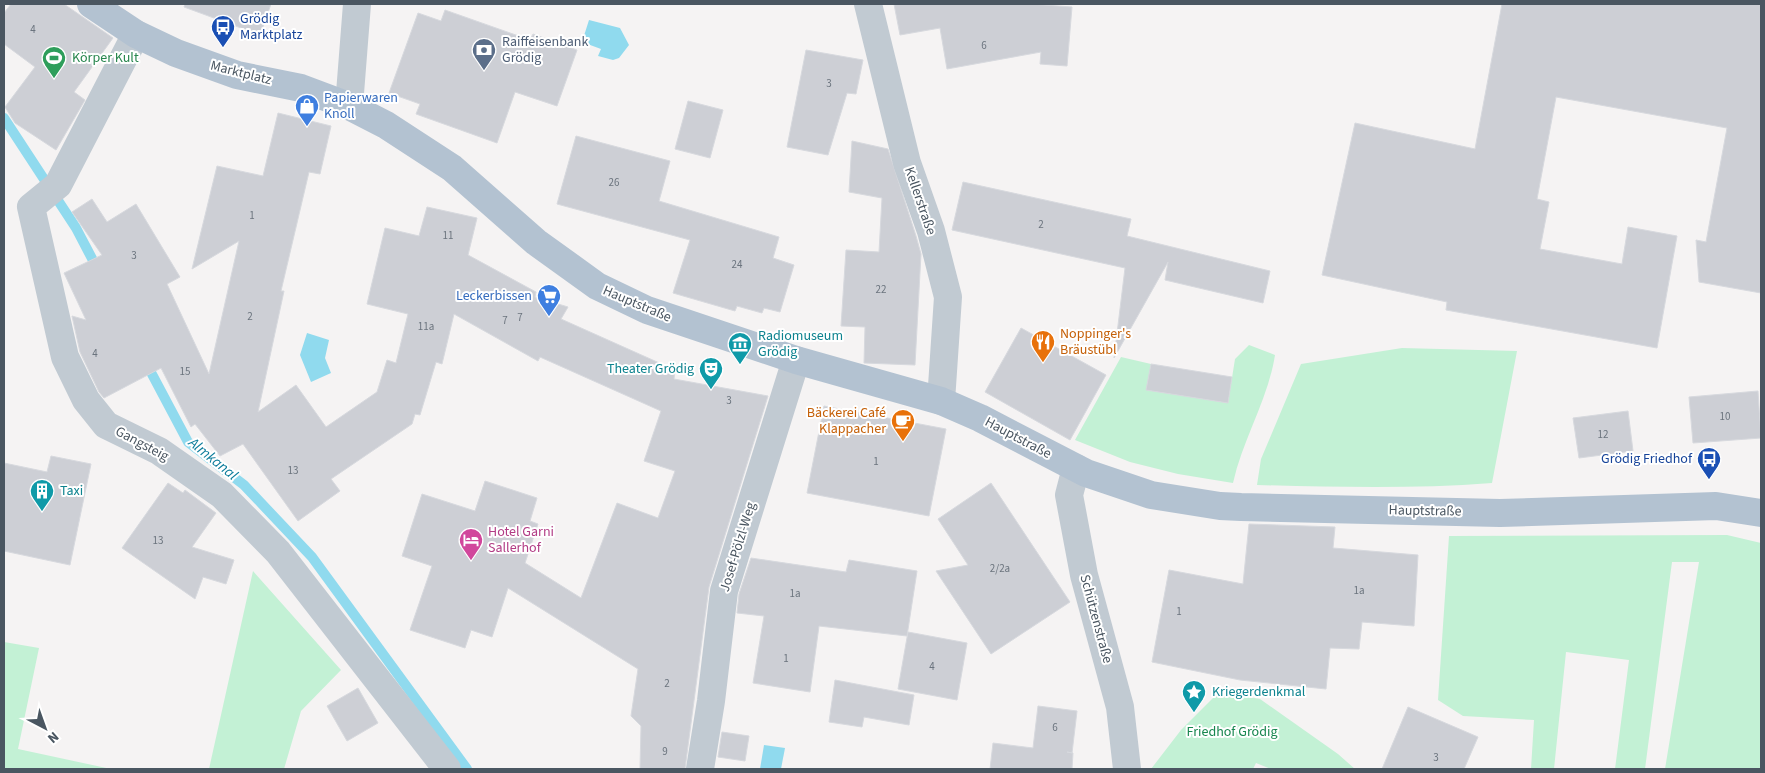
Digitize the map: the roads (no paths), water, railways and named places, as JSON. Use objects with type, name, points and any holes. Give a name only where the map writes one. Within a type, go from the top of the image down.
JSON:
[{"type":"main road","points":[[91,4],[136,34]]},
{"type":"main road","name":"Marktplatz","points":[[136,34],[213,68],[301,88],[349,106]]},
{"type":"main road","name":"Hauptstraße","points":[[349,106],[386,125],[452,168],[536,242],[597,286],[646,310],[796,360],[941,401],[980,418],[1076,468],[1151,495],[1220,506],[1500,513],[1716,506],[1761,514]]},
{"type":"street","points":[[349,106],[357,4]]},
{"type":"street","name":"Kellerstraße","points":[[868,4],[907,163],[931,231],[948,297],[941,401]]},
{"type":"street","name":"Gangsteig","points":[[136,34],[51,191],[31,207],[64,357],[86,400],[106,425],[159,451],[222,494],[278,552],[447,769]]},
{"type":"street","name":"Josef-Pölzl-Weg","points":[[700,769],[711,701],[724,590],[796,360]]},
{"type":"street","name":"Schützenstraße","points":[[1076,468],[1069,495],[1084,575],[1120,708],[1127,769]]},
{"type":"water","points":[[589,20],[620,28],[629,45],[619,58],[613,60],[598,56],[601,49],[582,42]]},
{"type":"water","points":[[307,333],[329,340],[325,358],[331,373],[311,382],[300,355]]},
{"type":"water","points":[[764,745],[785,748],[781,769],[760,769]]},
{"type":"waterway","name":"Almkanal","points":[[4,118],[76,228],[98,270]]},
{"type":"waterway","name":"Almkanal","points":[[145,361],[188,442],[244,485],[312,557],[467,769]]},
{"type":"place","name":"Grödig Marktplatz","points":[[223,48]]},
{"type":"place","name":"Raiffeisenbank Grödig","points":[[484,71]]},
{"type":"place","name":"Körper Kult","points":[[54,79]]},
{"type":"place","name":"Papierwaren Knoll","points":[[307,127]]},
{"type":"place","name":"Leckerbissen","points":[[549,317]]},
{"type":"place","name":"Noppinger's Bräustübl","points":[[1043,363]]},
{"type":"place","name":"Radiomuseum Grödig","points":[[740,365]]},
{"type":"place","name":"Theater Grödig","points":[[711,390]]},
{"type":"place","name":"Bäckerei Café Klappacher","points":[[903,442]]},
{"type":"place","name":"Grödig Friedhof","points":[[1709,480]]},
{"type":"place","name":"Taxi","points":[[42,512]]},
{"type":"place","name":"Hotel Garni Sallerhof","points":[[471,561]]},
{"type":"place","name":"Kriegerdenkmal","points":[[1194,713]]},
{"type":"park label","name":"Friedhof Grödig","points":[[1232,732]]}]
